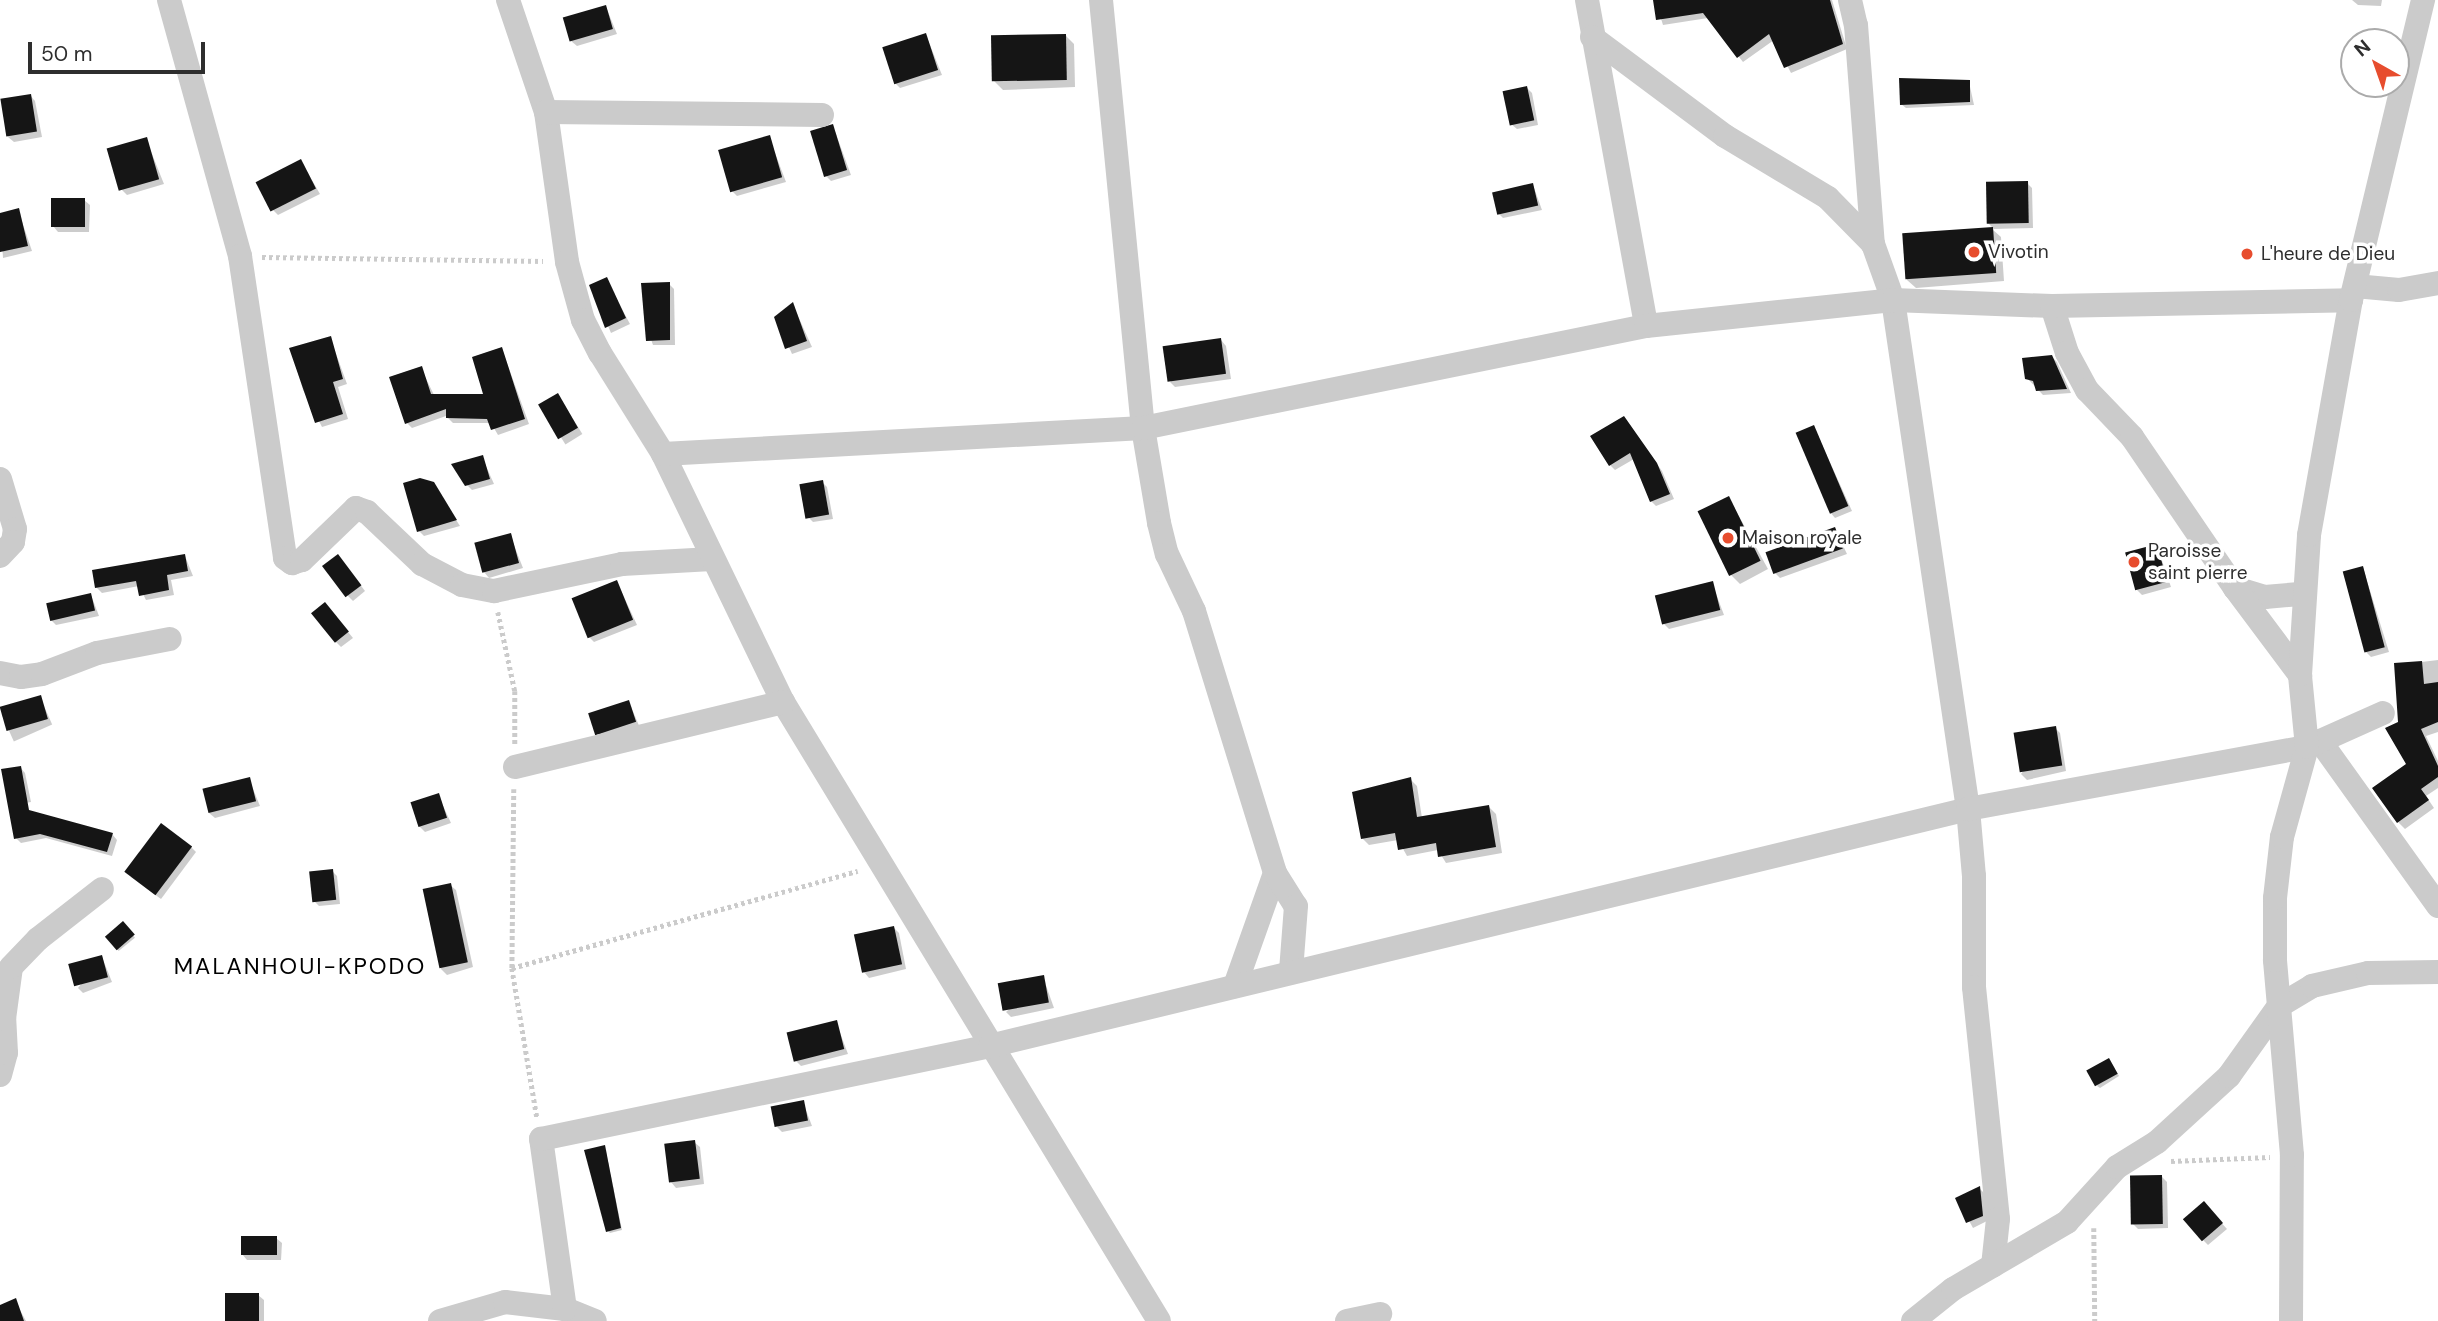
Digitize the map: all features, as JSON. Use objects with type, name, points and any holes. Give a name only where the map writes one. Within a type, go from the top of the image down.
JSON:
[{"type":"street","points":[[169,0],[240,256],[285,558],[292,563],[302,560],[356,508],[367,512],[422,564],[462,585],[494,591],[622,564],[712,559]]},
{"type":"street","points":[[509,0],[546,112],[567,262],[594,342],[663,454],[783,702],[1158,1321]]},
{"type":"street","points":[[1101,0],[1143,428],[1167,554],[1194,611],[1275,873],[1296,906],[1291,971]]},
{"type":"street","points":[[1587,0],[1646,326]]},
{"type":"street","points":[[1850,0],[1856,25],[1873,244],[1893,300],[1968,809],[1974,876],[1974,987],[1998,1219],[1993,1266]]},
{"type":"street","points":[[2423,0],[2353,293],[2326,427],[2303,594],[2300,676],[2314,744],[2438,906]]},
{"type":"street","points":[[1592,37],[1725,136],[1828,198],[1873,244]]},
{"type":"street","points":[[546,112],[822,115]]},
{"type":"street","points":[[663,454],[1143,428],[1646,326],[1893,300],[2052,306],[2353,293],[2399,290],[2438,283]]},
{"type":"street","points":[[2052,306],[2071,363],[2087,390],[2132,438],[2235,588],[2300,676]]},
{"type":"street","points":[[0,479],[16,529],[13,542],[0,556]]},
{"type":"street","points":[[2235,588],[2264,597],[2303,594]]},
{"type":"street","points":[[0,673],[42,674],[97,653],[170,639]]},
{"type":"street","points":[[515,766],[783,702]]},
{"type":"street","points":[[565,1309],[541,1139],[990,1046],[1968,809],[2314,744],[2383,713]]},
{"type":"street","points":[[2291,1321],[2292,1155],[2279,1006],[2275,898],[2282,837],[2314,744]]},
{"type":"street","points":[[1235,986],[1275,873]]},
{"type":"street","points":[[0,1075],[6,1053],[4,1020],[11,967],[38,939],[102,889]]},
{"type":"street","points":[[1913,1321],[1993,1266],[2067,1222],[2130,1159],[2157,1142],[2229,1076],[2279,1006],[2312,986],[2368,974],[2438,972]]},
{"type":"street","points":[[440,1321],[505,1302],[565,1309],[595,1321]]},
{"type":"street","points":[[1347,1321],[1380,1314]]},
{"type":"path","points":[[240,256],[567,262]]},
{"type":"path","points":[[494,591],[515,691],[512,968],[541,1139]]},
{"type":"path","points":[[512,968],[880,865]]},
{"type":"path","points":[[2130,1159],[2214,1162],[2292,1155]]},
{"type":"path","points":[[2094,1195],[2095,1321]]},
{"type":"building","points":[[1653,0],[1830,0],[1843,44],[1784,68],[1769,34],[1737,58],[1703,13],[1656,20]]},
{"type":"building","points":[[606,5],[613,29],[570,41],[563,17]]},
{"type":"building","points":[[926,33],[938,70],[894,84],[882,47]]},
{"type":"building","points":[[1066,34],[1067,80],[992,81],[991,35]]},
{"type":"building","points":[[1899,78],[1970,80],[1970,102],[1900,105]]},
{"type":"building","points":[[1527,86],[1534,120],[1510,125],[1503,91]]},
{"type":"building","points":[[31,94],[37,132],[6,136],[0,99]]},
{"type":"building","points":[[833,124],[847,170],[824,177],[810,131]]},
{"type":"building","points":[[770,135],[782,177],[730,192],[718,150]]},
{"type":"building","points":[[147,137],[159,179],[119,191],[107,149]]},
{"type":"building","points":[[301,159],[316,188],[271,212],[256,182]]},
{"type":"building","points":[[2028,181],[2029,223],[1987,224],[1986,182]]},
{"type":"building","points":[[1533,183],[1538,205],[1497,215],[1492,192]]},
{"type":"building","points":[[51,198],[85,198],[85,227],[51,227]]},
{"type":"building","points":[[19,208],[28,246],[0,252],[0,213]]},
{"type":"building","points":[[1993,227],[1996,273],[1905,279],[1902,233]]},
{"type":"building","points":[[607,277],[626,318],[605,328],[589,285]]},
{"type":"building","points":[[670,282],[670,340],[646,341],[641,283]]},
{"type":"building","points":[[793,302],[807,341],[785,349],[774,317]]},
{"type":"building","points":[[331,336],[343,379],[333,382],[343,414],[315,423],[289,348]]},
{"type":"building","points":[[1221,338],[1226,374],[1168,382],[1163,346]]},
{"type":"building","points":[[502,347],[525,419],[491,430],[487,419],[446,418],[446,409],[405,424],[389,377],[422,366],[431,394],[483,394],[472,357]]},
{"type":"building","points":[[2052,355],[2067,389],[2036,391],[2033,381],[2025,379],[2022,358]]},
{"type":"building","points":[[558,393],[578,428],[558,439],[538,404]]},
{"type":"building","points":[[1624,416],[1657,463],[1670,494],[1650,502],[1630,453],[1609,466],[1590,436]]},
{"type":"building","points":[[1814,425],[1848,506],[1830,514],[1796,433]]},
{"type":"building","points":[[483,455],[490,479],[465,486],[451,464]]},
{"type":"building","points":[[420,478],[434,482],[457,520],[417,532],[403,483]]},
{"type":"building","points":[[823,480],[829,514],[805,519],[799,484]]},
{"type":"building","points":[[1729,496],[1761,561],[1729,576],[1698,511]]},
{"type":"building","points":[[1835,527],[1843,549],[1773,574],[1765,552]]},
{"type":"building","points":[[511,533],[519,563],[482,573],[474,543]]},
{"type":"building","points":[[2157,544],[2167,582],[2135,590],[2125,553]]},
{"type":"building","points":[[185,554],[188,571],[167,575],[169,590],[139,596],[136,581],[95,588],[92,570]]},
{"type":"building","points":[[338,554],[361,585],[345,597],[322,566]]},
{"type":"building","points":[[2363,566],[2385,647],[2364,653],[2343,571]]},
{"type":"building","points":[[617,580],[633,620],[588,638],[572,598]]},
{"type":"building","points":[[1713,581],[1720,610],[1662,625],[1655,596]]},
{"type":"building","points":[[91,593],[95,611],[50,621],[46,603]]},
{"type":"building","points":[[325,602],[349,632],[335,643],[311,613]]},
{"type":"building","points":[[2422,661],[2424,684],[2438,682],[2438,722],[2421,729],[2438,766],[2438,777],[2421,789],[2429,800],[2397,823],[2372,788],[2406,764],[2385,728],[2398,722],[2394,663]]},
{"type":"building","points":[[41,695],[48,719],[7,731],[0,707]]},
{"type":"building","points":[[629,700],[636,722],[595,735],[588,713]]},
{"type":"building","points":[[2056,726],[2062,766],[2020,772],[2014,733]]},
{"type":"building","points":[[21,766],[29,810],[113,833],[107,852],[40,834],[14,839],[1,769]]},
{"type":"building","points":[[250,777],[256,801],[209,813],[202,789]]},
{"type":"building","points":[[1411,777],[1417,817],[1489,805],[1496,847],[1438,857],[1436,843],[1398,850],[1395,833],[1361,839],[1352,792]]},
{"type":"building","points":[[439,793],[447,818],[419,827],[410,802]]},
{"type":"building","points":[[161,823],[192,846],[155,895],[124,872]]},
{"type":"building","points":[[333,869],[336,900],[312,902],[309,872]]},
{"type":"building","points":[[451,883],[468,962],[439,968],[423,889]]},
{"type":"building","points":[[123,921],[135,935],[117,950],[105,937]]},
{"type":"building","points":[[894,926],[902,964],[862,973],[854,935]]},
{"type":"building","points":[[102,955],[108,977],[74,986],[68,964]]},
{"type":"building","points":[[1044,975],[1049,1003],[1003,1011],[998,983]]},
{"type":"building","points":[[837,1020],[844,1049],[794,1062],[787,1033]]},
{"type":"building","points":[[2109,1058],[2118,1074],[2095,1086],[2086,1071]]},
{"type":"building","points":[[804,1100],[808,1121],[775,1127],[771,1106]]},
{"type":"building","points":[[695,1140],[700,1179],[669,1182],[664,1144]]},
{"type":"building","points":[[605,1145],[621,1228],[606,1232],[584,1150]]},
{"type":"building","points":[[2162,1175],[2163,1224],[2131,1225],[2130,1176]]},
{"type":"building","points":[[1980,1186],[1983,1216],[1966,1223],[1955,1198]]},
{"type":"building","points":[[2204,1201],[2223,1223],[2202,1241],[2183,1219]]},
{"type":"building","points":[[241,1236],[277,1236],[277,1255],[241,1255]]},
{"type":"building","points":[[225,1293],[259,1293],[259,1321],[225,1321]]},
{"type":"building","points":[[16,1298],[24,1321],[0,1321],[0,1305]]},
{"type":"place","name":"Vivotin","points":[[1974,252]]},
{"type":"place","name":"L'heure de Dieu","points":[[2247,254]]},
{"type":"place","name":"Maison royale","points":[[1728,538]]},
{"type":"place","name":"Paroisse saint pierre","points":[[2134,562]]},
{"type":"district","name":"MALANHOUI-KPODO","points":[[300,966]]}]
